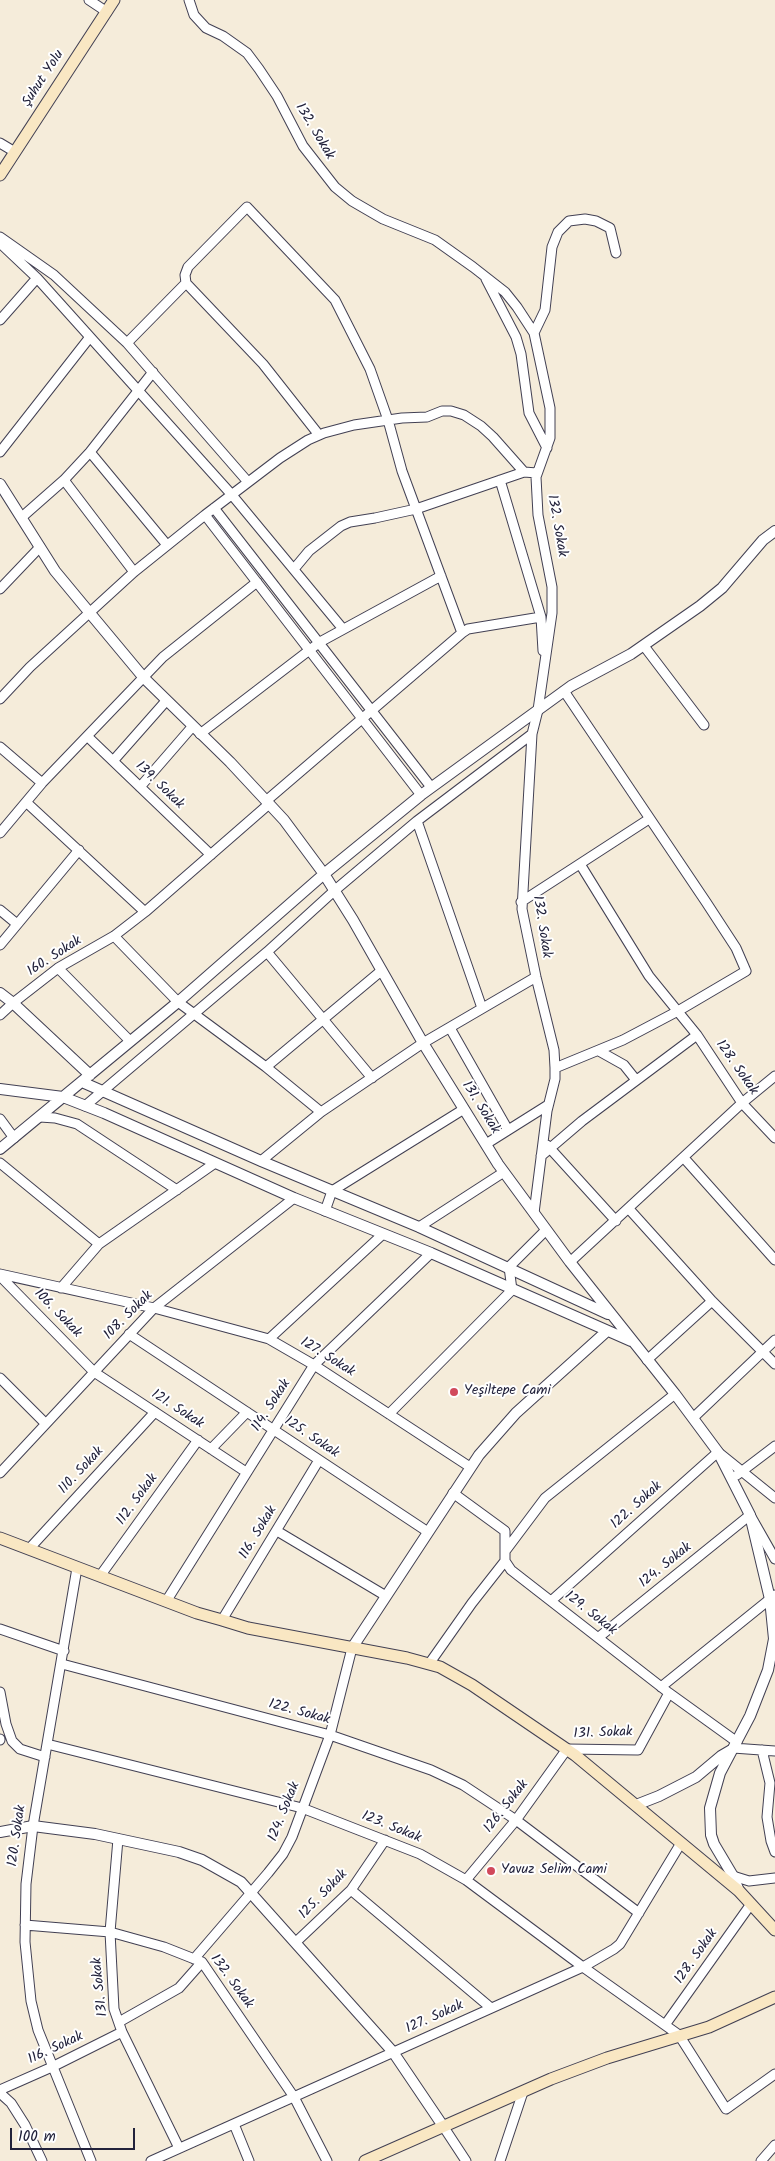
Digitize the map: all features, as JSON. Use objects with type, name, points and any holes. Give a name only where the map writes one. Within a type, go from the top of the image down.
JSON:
[{"type":"main road","name":"Şuhut Yolu","points":[[0,175],[114,0]]},
{"type":"main road","points":[[0,1538],[197,1613],[248,1628],[429,1664],[440,1668],[472,1685],[567,1749],[739,1891],[775,1930]]},
{"type":"main road","points":[[365,2161],[522,2092],[607,2058],[709,2027],[775,1997]]},
{"type":"street","points":[[89,0],[107,12]]},
{"type":"street","name":"132. Sokak","points":[[190,0],[194,15],[206,28],[223,36],[239,48],[260,69],[277,96],[303,146],[335,187],[352,201],[383,219],[435,240],[482,274],[505,292],[534,333],[550,408],[550,438],[536,477],[538,515],[552,587],[552,614],[542,687],[532,734],[521,902],[536,977],[554,1050],[555,1079],[548,1105],[546,1144]]},
{"type":"street","points":[[0,143],[15,152]]},
{"type":"street","points":[[320,435],[262,364],[186,283],[185,274],[188,267],[247,207],[335,300],[370,369],[388,420],[402,471],[462,633],[468,629],[541,617]]},
{"type":"street","points":[[534,333],[546,310],[550,284],[552,247],[558,232],[569,221],[585,219],[596,221],[610,228],[616,253]]},
{"type":"street","points":[[0,237],[54,275],[127,342],[248,482]]},
{"type":"street","points":[[0,243],[38,278],[232,495],[343,629]]},
{"type":"street","points":[[482,274],[516,337],[521,354],[530,412],[547,448]]},
{"type":"street","points":[[0,320],[38,278]]},
{"type":"street","points":[[127,342],[186,283]]},
{"type":"street","points":[[0,452],[90,337]]},
{"type":"street","points":[[22,517],[64,480],[90,452],[153,372]]},
{"type":"street","points":[[0,700],[30,667],[134,572],[204,515],[280,458],[320,435],[354,425],[427,417],[442,411],[464,415],[494,437],[524,472]]},
{"type":"street","points":[[90,452],[167,545]]},
{"type":"street","points":[[294,570],[319,543],[340,526],[350,522],[416,508],[524,472],[537,473]]},
{"type":"street","points":[[64,480],[134,572]]},
{"type":"street","points":[[500,480],[541,617],[542,687]]},
{"type":"street","name":"131. Sokak","points":[[0,484],[55,571],[144,678],[196,731],[230,762],[284,820],[324,874],[353,920],[423,1044],[504,1172],[570,1262],[675,1394],[718,1452],[750,1515],[773,1597],[774,1639],[768,1670],[750,1716],[720,1773],[713,1793],[710,1820],[714,1844],[733,1876],[739,1891]]},
{"type":"street","points":[[214,508],[431,787]]},
{"type":"street","points":[[204,515],[420,795]]},
{"type":"street","points":[[0,1149],[178,1002],[324,874],[420,795],[564,691],[644,646],[722,588],[753,551],[775,531]]},
{"type":"street","points":[[0,589],[40,547]]},
{"type":"street","points":[[140,787],[196,731],[320,642],[441,576]]},
{"type":"street","points":[[0,833],[42,783],[163,657],[257,582]]},
{"type":"street","name":"160. Sokak","points":[[0,1015],[13,1002],[58,968],[114,936],[145,912],[462,633]]},
{"type":"street","points":[[644,646],[704,725]]},
{"type":"street","points":[[555,1068],[599,1051],[678,1011],[746,971],[736,948],[564,691]]},
{"type":"street","points":[[113,760],[166,701]]},
{"type":"street","points":[[85,1106],[196,1013],[334,891],[417,821],[532,734]]},
{"type":"street","name":"139. Sokak","points":[[88,736],[210,855]]},
{"type":"street","points":[[0,746],[42,783]]},
{"type":"street","points":[[26,802],[145,912]]},
{"type":"street","points":[[521,902],[650,819]]},
{"type":"street","points":[[417,821],[482,1008]]},
{"type":"street","points":[[0,944],[79,850]]},
{"type":"street","name":"128. Sokak","points":[[580,864],[632,951],[663,995],[697,1035],[742,1103],[775,1138]]},
{"type":"street","points":[[0,910],[17,924]]},
{"type":"street","points":[[114,936],[178,1002],[196,1013],[321,1112]]},
{"type":"street","points":[[267,952],[372,1078]]},
{"type":"street","points":[[58,968],[130,1041]]},
{"type":"street","points":[[266,1067],[381,972]]},
{"type":"street","points":[[261,1161],[321,1112],[423,1044],[536,977]]},
{"type":"street","points":[[0,992],[13,1002],[86,1079],[101,1092],[418,1227],[509,1267],[612,1316]]},
{"type":"street","points":[[450,1028],[508,1130]]},
{"type":"street","points":[[534,1213],[541,1156],[546,1144],[697,1035]]},
{"type":"street","points":[[599,1051],[624,1065],[636,1080]]},
{"type":"street","points":[[570,1262],[742,1103],[775,1076]]},
{"type":"street","points":[[0,1089],[63,1097],[294,1198],[431,1253],[634,1342]]},
{"type":"street","points":[[486,1144],[548,1105]]},
{"type":"street","points":[[325,1211],[332,1192],[464,1109]]},
{"type":"street","points":[[40,1117],[55,1118],[77,1124],[177,1190]]},
{"type":"street","points":[[0,1119],[14,1138]]},
{"type":"street","points":[[546,1144],[616,1221]]},
{"type":"street","points":[[684,1158],[775,1260]]},
{"type":"street","points":[[0,1163],[99,1244]]},
{"type":"street","points":[[62,1288],[99,1244],[215,1163]]},
{"type":"street","points":[[418,1227],[504,1172]]},
{"type":"street","name":"108. Sokak","points":[[0,1473],[154,1308],[294,1198]]},
{"type":"street","points":[[629,1209],[712,1302],[775,1364]]},
{"type":"street","points":[[509,1267],[546,1230]]},
{"type":"street","points":[[269,1339],[383,1234]]},
{"type":"street","name":"114. Sokak","points":[[167,1600],[314,1365],[431,1253]]},
{"type":"street","points":[[509,1267],[512,1290]]},
{"type":"street","name":"127. Sokak","points":[[0,1275],[154,1308],[269,1339],[314,1365],[470,1467]]},
{"type":"street","name":"106. Sokak","points":[[0,1275],[94,1372]]},
{"type":"street","points":[[389,1414],[512,1290]]},
{"type":"street","points":[[648,1360],[712,1302]]},
{"type":"street","points":[[352,1648],[470,1467],[516,1413],[607,1331]]},
{"type":"street","name":"125. Sokak","points":[[129,1334],[428,1532]]},
{"type":"street","points":[[693,1418],[775,1340]]},
{"type":"street","name":"121. Sokak","points":[[94,1372],[246,1472]]},
{"type":"street","points":[[0,1378],[45,1423]]},
{"type":"street","points":[[506,1550],[546,1498],[675,1394]]},
{"type":"street","name":"110. Sokak","points":[[30,1549],[155,1412]]},
{"type":"street","points":[[211,1449],[247,1412]]},
{"type":"street","name":"112. Sokak","points":[[100,1576],[198,1440]]},
{"type":"street","points":[[732,1479],[775,1446]]},
{"type":"street","points":[[718,1452],[775,1498]]},
{"type":"street","name":"122. Sokak","points":[[552,1601],[718,1452]]},
{"type":"street","name":"116. Sokak","points":[[222,1620],[319,1460]]},
{"type":"street","points":[[429,1664],[472,1603],[505,1561],[505,1531],[453,1492]]},
{"type":"street","points":[[750,1515],[775,1559]]},
{"type":"street","name":"124. Sokak","points":[[599,1638],[750,1515]]},
{"type":"street","points":[[277,1531],[386,1596]]},
{"type":"street","name":"129. Sokak","points":[[505,1561],[511,1570],[735,1745]]},
{"type":"street","name":"120. Sokak","points":[[77,1568],[33,1826],[26,1884],[25,1942],[31,2001],[38,2030],[91,2161]]},
{"type":"street","points":[[661,1687],[773,1597]]},
{"type":"street","points":[[0,1628],[64,1651]]},
{"type":"street","name":"124. Sokak","points":[[119,2022],[178,1988],[251,1891],[283,1854],[292,1837],[330,1736],[352,1648]]},
{"type":"street","name":"122. Sokak","points":[[62,1664],[330,1736],[430,1770],[463,1786],[516,1820],[639,1913]]},
{"type":"street","points":[[0,1692],[6,1724],[12,1741],[20,1749],[45,1757]]},
{"type":"street","name":"131. Sokak","points":[[567,1749],[638,1750],[669,1693]]},
{"type":"street","name":"123. Sokak","points":[[48,1744],[302,1808],[420,1854],[466,1880],[583,1967],[679,2035]]},
{"type":"street","points":[[636,1805],[659,1796],[696,1777],[735,1745],[775,1751]]},
{"type":"street","name":"126. Sokak","points":[[466,1880],[516,1820],[567,1749]]},
{"type":"street","points":[[762,1750],[770,1783],[767,1818],[775,1852]]},
{"type":"street","points":[[0,1832],[33,1826],[95,1834],[180,1852],[202,1860],[241,1882],[393,2052],[466,2161]]},
{"type":"street","name":"131. Sokak","points":[[118,1839],[110,1932],[114,2010],[122,2032],[179,2148]]},
{"type":"street","name":"125. Sokak","points":[[296,1942],[351,1890],[385,1840]]},
{"type":"street","name":"127. Sokak","points":[[151,2161],[583,1967],[620,1944],[681,1843]]},
{"type":"street","points":[[733,1876],[748,1882],[775,1878]]},
{"type":"street","points":[[351,1890],[491,2008]]},
{"type":"street","name":"128. Sokak","points":[[665,2025],[751,1904]]},
{"type":"street","name":"132. Sokak","points":[[25,1925],[110,1932],[164,1947],[198,1960],[294,2097],[327,2161]]},
{"type":"street","name":"116. Sokak","points":[[0,2091],[122,2032]]},
{"type":"street","points":[[679,2035],[726,2108],[775,2074]]},
{"type":"street","points":[[0,2091],[12,2103],[42,2161]]},
{"type":"street","points":[[500,2161],[522,2092]]},
{"type":"street","points":[[234,2124],[249,2161]]},
{"type":"street","points":[[760,2161],[775,2144]]},
{"type":"place","name":"Yeşiltepe Cami","points":[[454,1392]]},
{"type":"place","name":"Yavuz Selim Cami","points":[[491,1871]]}]
